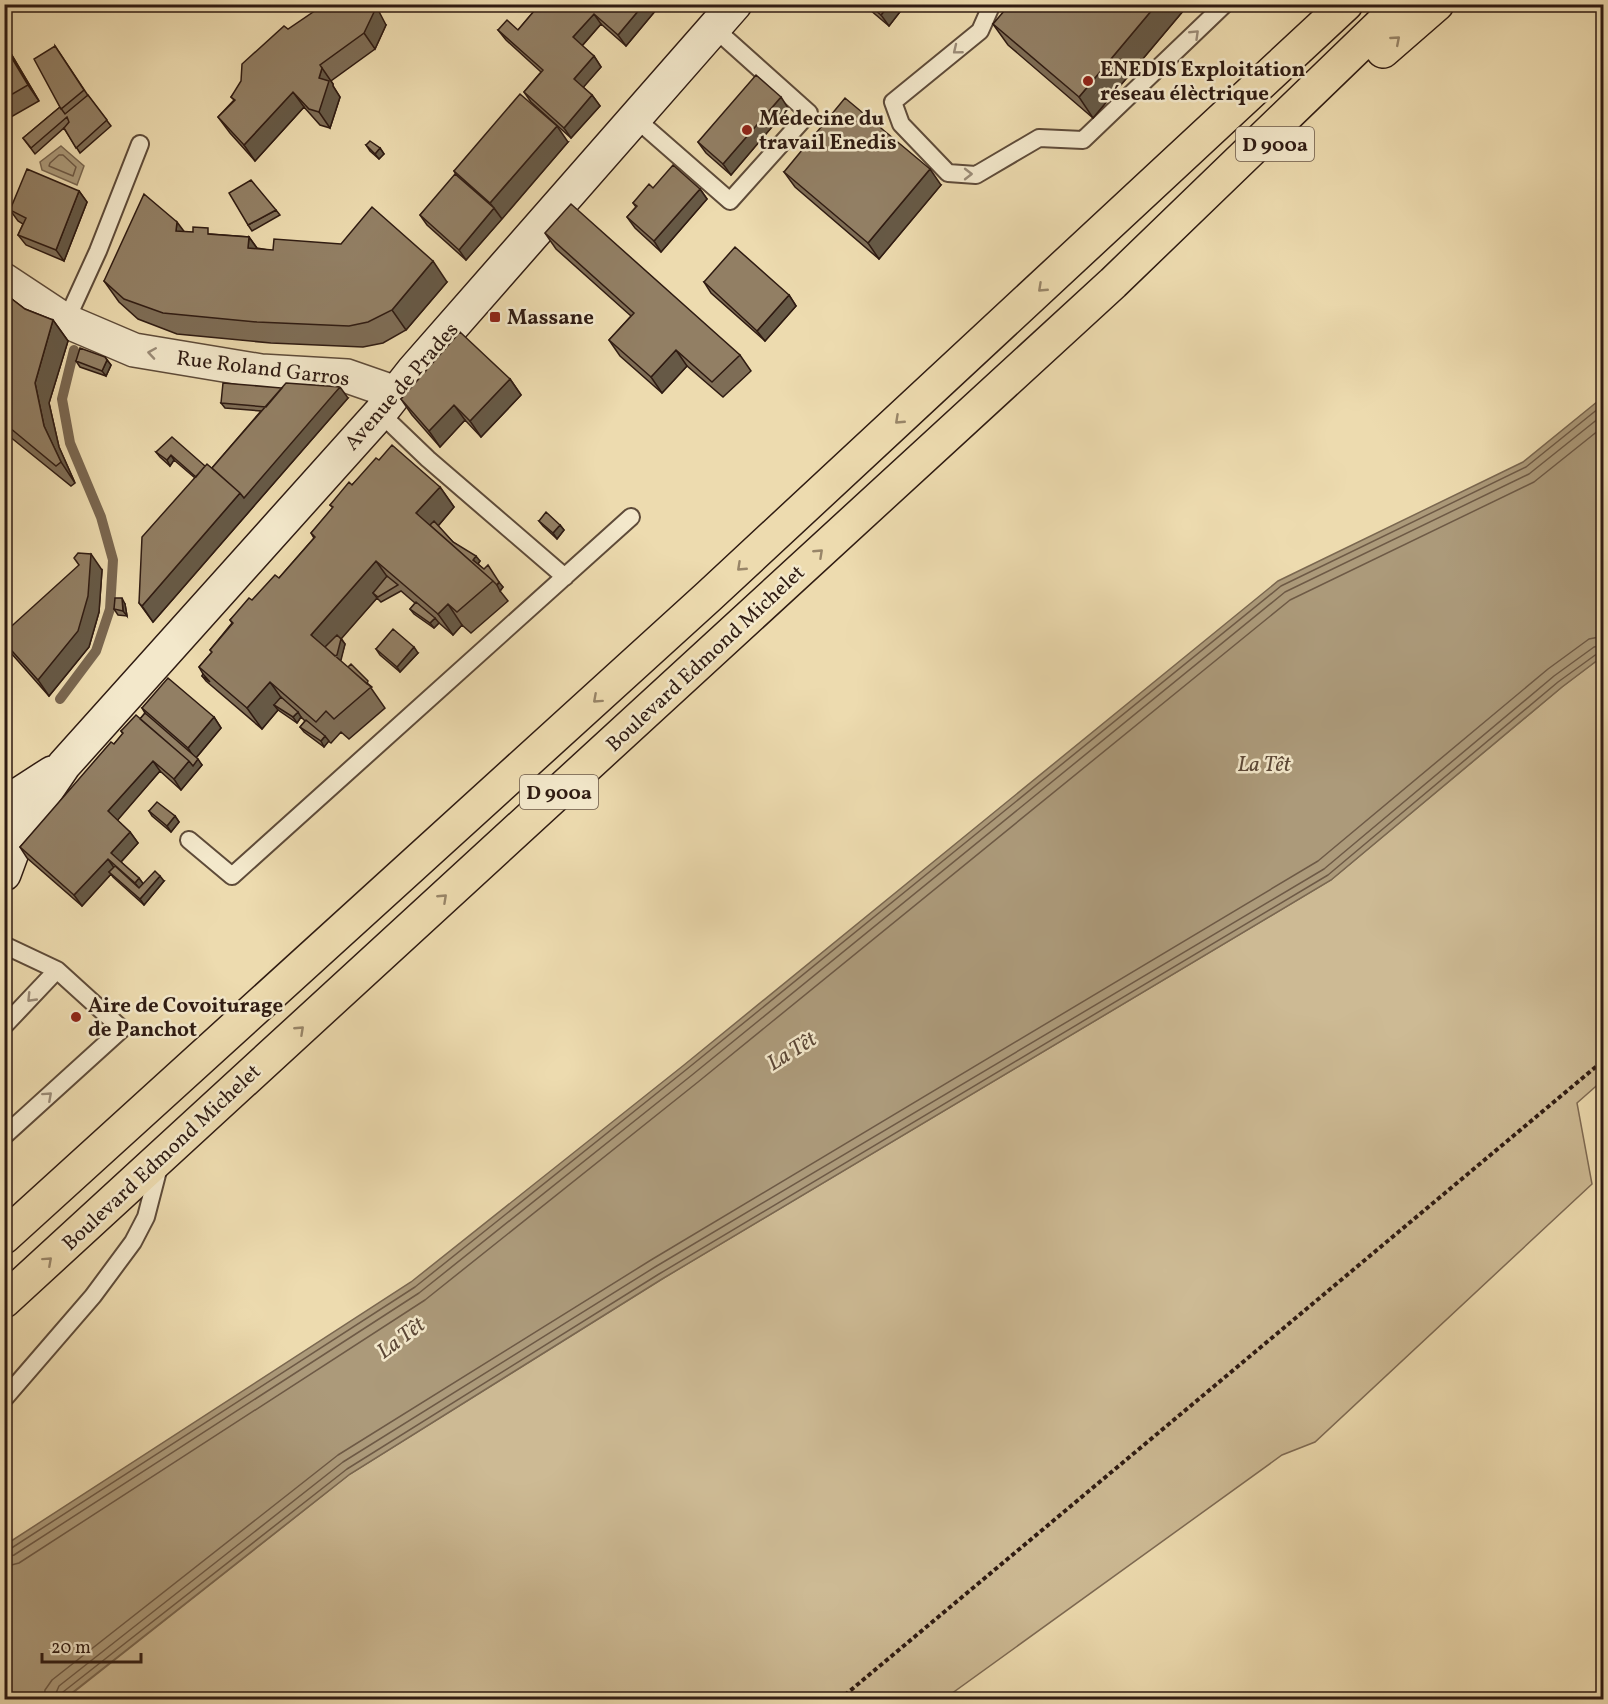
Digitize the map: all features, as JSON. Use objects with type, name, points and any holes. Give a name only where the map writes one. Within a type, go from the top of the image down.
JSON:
[{"type":"highway","name":"D 900a","points":[[1085,248],[1322,4]]},
{"type":"highway","name":"D 900a","points":[[1085,248],[1346,4]]},
{"type":"highway","name":"D 900a","points":[[1113,283],[1402,4]]},
{"type":"highway","name":"D 900a","points":[[1113,283],[1437,4]]},
{"type":"highway","name":"Boulevard Edmond Michelet","points":[[4,1238],[691,613],[1085,248]]},
{"type":"highway","name":"Boulevard Edmond Michelet","points":[[4,1301],[1113,283]]},
{"type":"main road","name":"Avenue de Prades","points":[[4,874],[21,828],[64,765],[388,403],[724,16]]},
{"type":"main road","name":"Rue Roland Garros","points":[[4,280],[66,321],[134,350],[261,371],[347,376],[388,403]]},
{"type":"main road","name":"Avenue de Prades","points":[[4,804],[64,765]]},
{"type":"lane","points":[[992,4],[980,31],[893,102],[901,124],[948,173],[976,175],[1039,138],[1083,140],[1226,4]]},
{"type":"lane","points":[[635,118],[730,201],[809,113],[724,16]]},
{"type":"lane","points":[[66,321],[98,251],[140,144]]},
{"type":"lane","points":[[388,403],[429,459],[565,578]]},
{"type":"lane","points":[[189,840],[232,876],[632,516]]},
{"type":"lane","points":[[4,945],[57,970],[122,1029],[4,1136]]},
{"type":"lane","points":[[4,1026],[57,970]]},
{"type":"lane","points":[[4,1399],[86,1305],[133,1242],[146,1217],[160,1158]]},
{"type":"path","points":[[839,1700],[1604,1060]]},
{"type":"shaded area","points":[[1603,656],[1603,1080],[1577,1103],[1592,1184],[1315,1442],[1282,1455],[944,1699],[64,1700],[350,1474],[662,1279],[1331,880],[1562,687]]},
{"type":"water","points":[[61,146],[84,166],[77,185],[42,170],[40,162]]},
{"type":"water","name":"La Têt","points":[[1603,397],[1603,656],[1562,687],[1331,880],[662,1279],[350,1474],[64,1699],[5,1699],[5,1545],[411,1282],[684,1065],[1278,581],[1523,462]]},
{"type":"building","points":[[325,4],[372,4],[375,10],[364,33],[320,65],[322,68],[319,78],[329,81],[319,112],[309,109],[293,92],[244,145],[218,117],[235,100],[231,97],[241,81],[242,64],[284,26],[288,29]]},
{"type":"building","points":[[540,4],[644,4],[618,35],[594,14],[573,37],[594,56],[574,79],[592,95],[564,128],[524,92],[543,70],[498,30],[507,20],[518,30]]},
{"type":"building","points":[[868,4],[890,4],[881,15]]},
{"type":"building","name":"ENEDIS Exploitation réseau élèctrique","points":[[1010,4],[1157,4],[1079,97],[993,24]]},
{"type":"building","points":[[4,45],[28,85],[4,99]]},
{"type":"building","points":[[55,46],[84,90],[61,109],[34,59]]},
{"type":"building","points":[[756,75],[781,97],[723,164],[698,142]]},
{"type":"building","points":[[520,94],[557,126],[490,203],[454,171]]},
{"type":"building","points":[[88,95],[107,120],[76,148],[64,128],[69,122],[67,117],[31,148],[23,138],[60,107],[65,114]]},
{"type":"building","points":[[845,98],[930,169],[868,243],[784,172]]},
{"type":"building","points":[[370,141],[380,148],[375,154],[366,145]]},
{"type":"building","points":[[673,165],[700,189],[654,241],[627,217],[637,206],[633,203],[649,184],[653,188]]},
{"type":"building","points":[[27,169],[79,191],[56,250],[18,235],[26,218],[10,210]]},
{"type":"building","points":[[455,174],[494,208],[459,250],[420,215]]},
{"type":"building","points":[[251,180],[276,210],[248,225],[229,193]]},
{"type":"building","points":[[144,194],[177,222],[176,231],[193,232],[193,227],[208,228],[208,234],[249,237],[248,248],[273,250],[274,239],[341,244],[372,207],[433,261],[392,310],[368,322],[349,326],[257,322],[163,313],[124,299],[104,281]]},
{"type":"building","points":[[571,204],[740,355],[712,382],[676,350],[651,377],[609,340],[634,313],[545,233]]},
{"type":"building","points":[[735,247],[789,295],[757,331],[704,282]]},
{"type":"building","points":[[4,293],[25,309],[53,320],[35,383],[44,426],[61,462],[56,466],[4,423]]},
{"type":"building","points":[[460,332],[510,379],[470,421],[454,405],[429,431],[401,399]]},
{"type":"building","points":[[80,348],[105,357],[107,360],[102,371],[76,361]]},
{"type":"building","points":[[223,383],[282,388],[266,407],[221,403]]},
{"type":"building","points":[[286,383],[340,387],[244,498],[212,468]]},
{"type":"building","points":[[172,437],[205,466],[196,477],[171,455],[167,460],[156,452]]},
{"type":"building","points":[[392,445],[440,487],[416,513],[493,581],[457,612],[448,604],[438,614],[376,561],[311,635],[371,687],[334,719],[326,711],[316,722],[270,682],[247,708],[199,667],[233,623],[230,620],[249,598],[252,600],[275,575],[279,578],[315,537],[311,533],[333,507],[330,505],[349,482],[352,485],[376,458],[379,460]]},
{"type":"building","points":[[207,464],[240,493],[142,606],[139,603],[142,537]]},
{"type":"building","points":[[546,512],[560,525],[553,533],[539,521]]},
{"type":"building","points":[[434,521],[453,542],[476,556],[473,560],[484,569],[488,565],[499,582],[497,585],[430,525]]},
{"type":"building","points":[[78,553],[91,554],[88,596],[78,631],[38,680],[4,642],[4,633],[79,565],[74,558]]},
{"type":"building","points":[[387,576],[398,585],[378,597],[373,593]]},
{"type":"building","points":[[115,598],[122,598],[123,611],[114,609]]},
{"type":"building","points":[[416,602],[435,618],[430,623],[410,609]]},
{"type":"building","points":[[393,629],[414,647],[397,667],[376,649]]},
{"type":"building","points":[[337,635],[341,639],[335,656],[325,647]]},
{"type":"building","points":[[351,664],[368,681],[367,684],[348,667]]},
{"type":"building","points":[[168,678],[214,717],[188,748],[142,708]]},
{"type":"building","points":[[281,697],[298,712],[293,717],[274,705]]},
{"type":"building","points":[[145,713],[198,759],[193,766],[140,719]]},
{"type":"building","points":[[136,715],[189,761],[174,779],[153,761],[108,811],[130,832],[111,853],[139,878],[135,883],[108,859],[74,895],[20,847],[111,742],[114,744],[123,733],[121,731]]},
{"type":"building","points":[[306,720],[325,736],[321,741],[300,727]]},
{"type":"building","points":[[157,802],[175,816],[167,826],[149,811]]},
{"type":"building","points":[[115,866],[139,888],[155,871],[160,876],[140,899],[109,872]]},
{"type":"waterway","points":[[60,699],[96,651],[110,609],[113,560],[101,517],[70,443],[62,399],[74,350]]},
{"type":"place","name":"ENEDIS Exploitation réseau élèctrique","points":[[1088,81]]},
{"type":"place","name":"Médecine du travail Enedis","points":[[747,130]]},
{"type":"place","name":"Massane","points":[[495,317]]},
{"type":"place","name":"Aire de Covoiturage de Panchot","points":[[76,1017]]}]
